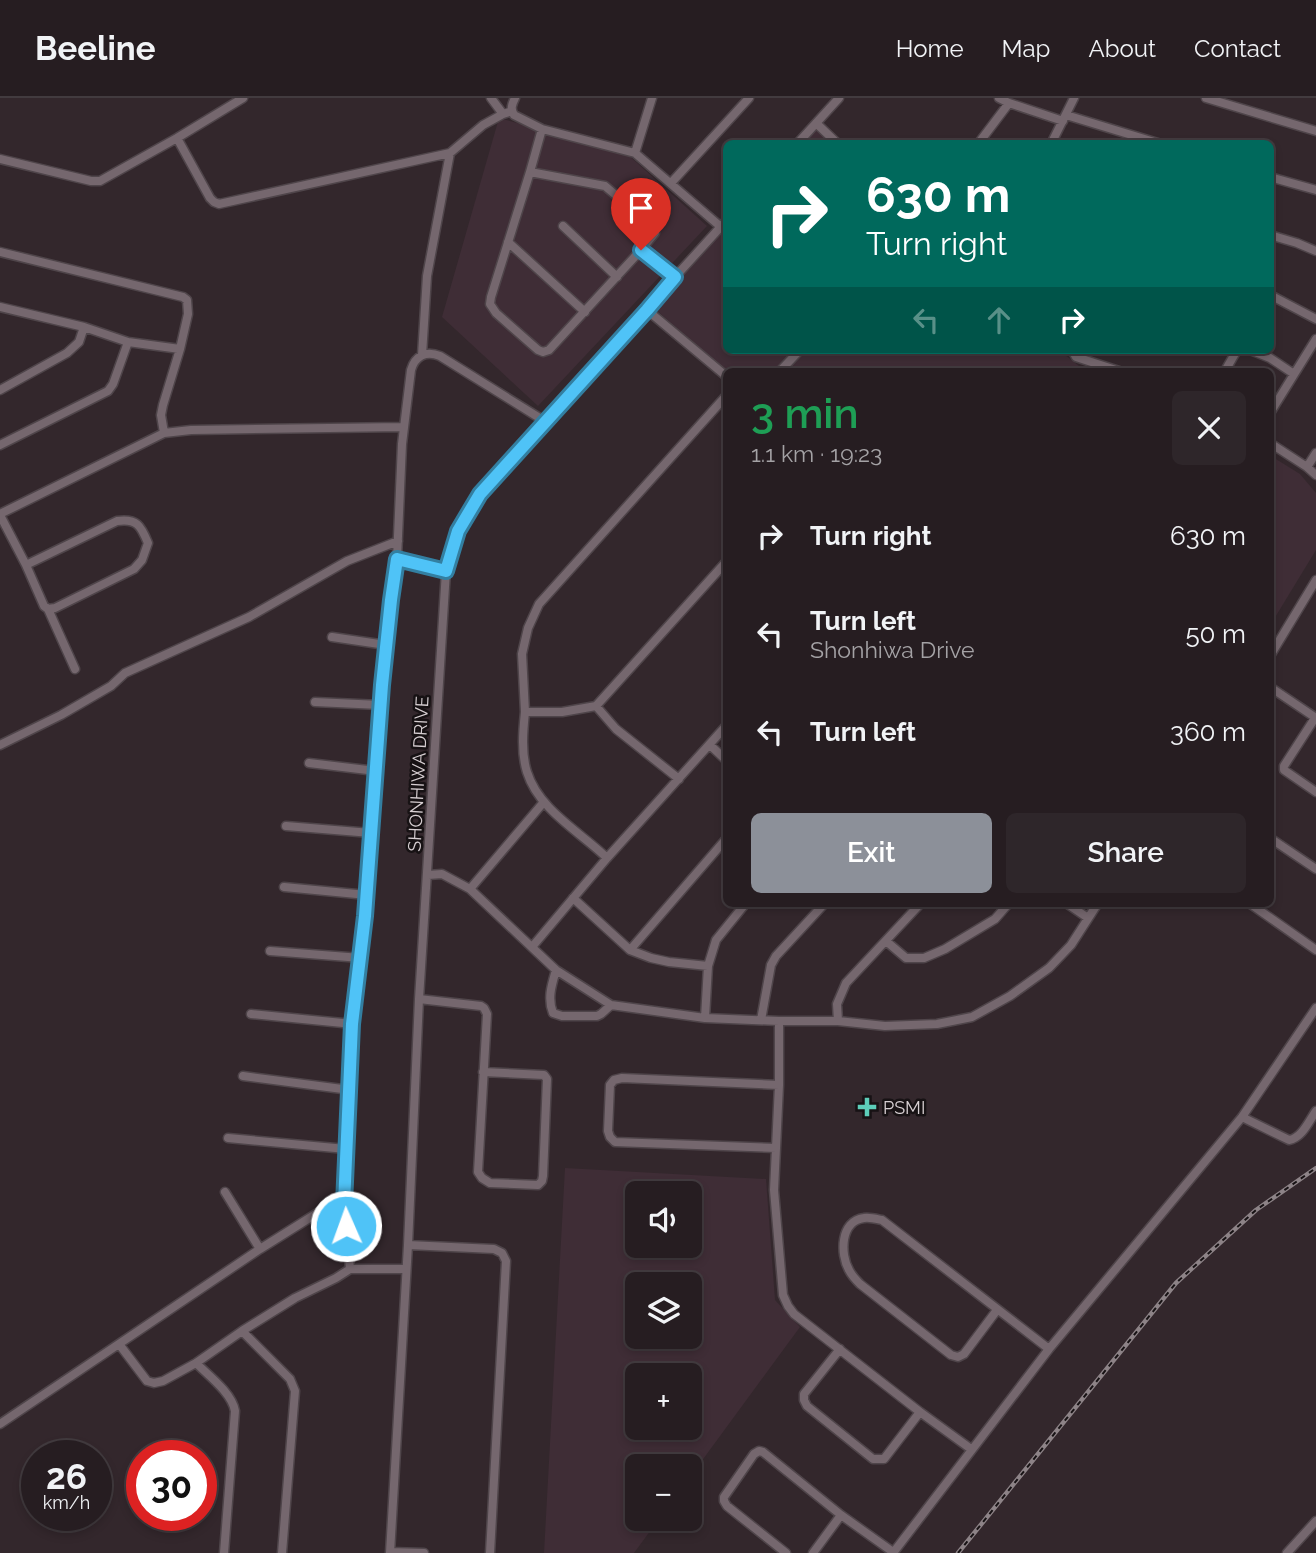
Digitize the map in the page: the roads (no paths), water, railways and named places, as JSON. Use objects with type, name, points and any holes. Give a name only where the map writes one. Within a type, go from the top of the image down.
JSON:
[{"type":"street","points":[[0,159],[97,181],[177,138],[243,98]]},
{"type":"street","points":[[491,98],[507,113],[542,129],[635,153],[723,223]]},
{"type":"street","points":[[177,138],[210,198],[219,204],[450,153],[483,125],[507,113],[514,98]]},
{"type":"street","points":[[671,183],[749,98]]},
{"type":"street","points":[[800,140],[839,98]]},
{"type":"street","points":[[999,98],[1146,140]]},
{"type":"street","points":[[1053,140],[1074,98]]},
{"type":"street","points":[[1206,98],[1316,131]]},
{"type":"street","points":[[635,153],[649,99]]},
{"type":"street","points":[[981,140],[1009,103]]},
{"type":"street","points":[[816,122],[834,140]]},
{"type":"street","points":[[530,172],[606,186],[654,229],[655,233],[549,350],[543,352],[496,313],[490,300],[542,129]]},
{"type":"street","points":[[422,355],[427,276],[450,153]]},
{"type":"street","points":[[1274,178],[1316,190]]},
{"type":"street","name":"SHONHIWA DRIVE","points":[[723,225],[480,494],[458,531],[446,571],[428,875],[442,874],[470,889],[556,970],[611,1005],[705,1018],[838,1021],[885,1026],[937,1024],[972,1017],[1010,996],[1049,968],[1071,945],[1095,907]]},
{"type":"street","points":[[563,226],[617,277]]},
{"type":"street","points":[[1274,236],[1316,251]]},
{"type":"street","points":[[508,242],[584,312]]},
{"type":"street","points":[[641,250],[675,277]]},
{"type":"street","points":[[0,251],[187,300],[188,314],[161,415],[164,433]]},
{"type":"street","points":[[1274,297],[1316,319]]},
{"type":"street","points":[[0,307],[84,327],[128,342],[180,349]]},
{"type":"street","points":[[647,310],[723,373]]},
{"type":"street","points":[[0,390],[67,353],[79,342],[84,327]]},
{"type":"street","points":[[1274,406],[1316,339]]},
{"type":"street","points":[[0,445],[108,391],[128,342]]},
{"type":"street","points":[[783,368],[796,354]]},
{"type":"street","points":[[1074,354],[1076,357],[1110,368]]},
{"type":"street","points":[[1260,354],[1294,374]]},
{"type":"street","points":[[350,1269],[344,1204],[352,1024],[367,895],[380,705],[397,559],[403,427],[411,370],[416,359],[422,355],[440,356],[546,422]]},
{"type":"street","points":[[607,858],[543,803],[527,773],[523,732],[525,712],[522,654],[527,628],[539,604],[723,399]]},
{"type":"street","points":[[75,669],[0,515],[164,433],[191,430],[403,427]]},
{"type":"street","points":[[1274,446],[1316,475]]},
{"type":"street","points":[[1307,467],[1316,453]]},
{"type":"street","points":[[26,565],[117,521],[128,520],[142,529],[148,543],[142,560],[134,569],[48,609]]},
{"type":"street","points":[[0,745],[61,715],[111,686],[125,673],[249,617],[347,561],[398,541]]},
{"type":"street","points":[[397,559],[446,571]]},
{"type":"street","points":[[525,712],[562,712],[596,706],[723,565]]},
{"type":"street","points":[[1274,649],[1316,580]]},
{"type":"street","points":[[332,637],[386,645]]},
{"type":"street","points":[[1274,690],[1316,718],[1284,766],[1284,770],[1316,792]]},
{"type":"street","points":[[315,702],[380,705]]},
{"type":"street","points":[[596,706],[616,729],[678,779]]},
{"type":"street","points":[[532,947],[607,858],[723,729]]},
{"type":"street","points":[[710,744],[723,757]]},
{"type":"street","points":[[309,764],[376,771]]},
{"type":"street","points":[[470,889],[543,803]]},
{"type":"street","points":[[286,826],[372,833]]},
{"type":"street","points":[[1274,841],[1316,869]]},
{"type":"street","points":[[630,950],[723,842]]},
{"type":"street","points":[[424,1553],[390,1553],[428,875]]},
{"type":"street","points":[[284,887],[367,895]]},
{"type":"street","points":[[573,898],[630,950],[669,962],[708,966]]},
{"type":"street","points":[[705,1018],[708,966],[716,940],[743,907]]},
{"type":"street","points":[[761,1020],[771,965],[776,956],[821,907]]},
{"type":"street","points":[[838,1021],[837,1004],[846,983],[917,907]]},
{"type":"street","points":[[886,942],[906,958],[924,958],[945,949],[995,919],[1006,907]]},
{"type":"street","points":[[1072,907],[1088,918]]},
{"type":"street","points":[[1255,907],[1316,950]]},
{"type":"street","points":[[270,951],[361,958]]},
{"type":"street","points":[[556,970],[550,991],[553,1013],[562,1016],[597,1016],[611,1005]]},
{"type":"street","points":[[419,999],[484,1008],[487,1014],[483,1072],[478,1172],[490,1183],[538,1185],[543,1176],[547,1079],[544,1075],[483,1072]]},
{"type":"street","points":[[786,1553],[724,1501],[724,1497],[754,1454],[763,1452],[893,1553],[1049,1349],[1242,1117],[1316,1008]]},
{"type":"street","points":[[251,1014],[352,1024]]},
{"type":"street","points":[[779,1021],[774,1189],[783,1295],[794,1314],[971,1449]]},
{"type":"street","points":[[243,1076],[350,1090]]},
{"type":"street","points":[[776,1148],[615,1142],[607,1131],[610,1085],[614,1080],[622,1078],[779,1086]]},
{"type":"street","points":[[1242,1117],[1289,1140],[1300,1135],[1316,1111]]},
{"type":"street","points":[[228,1138],[346,1149]]},
{"type":"street","points":[[225,1192],[260,1250]]},
{"type":"street","points":[[0,1424],[327,1207],[344,1204]]},
{"type":"street","points":[[997,1310],[964,1353],[958,1357],[951,1355],[860,1284],[850,1273],[844,1236],[848,1227],[864,1217],[882,1220],[1049,1349]]},
{"type":"street","points":[[408,1245],[494,1249],[502,1253],[506,1261],[490,1553]]},
{"type":"street","points":[[119,1344],[147,1381],[154,1384],[196,1363],[295,1298],[350,1269],[406,1269]]},
{"type":"street","points":[[242,1331],[294,1384],[282,1553]]},
{"type":"street","points":[[840,1349],[804,1394],[803,1400],[873,1459],[884,1458],[920,1412]]},
{"type":"street","points":[[196,1363],[233,1402],[224,1553]]},
{"type":"street","points":[[813,1553],[841,1515]]},
{"type":"street","points":[[1287,1553],[1316,1521]]},
{"type":"railway","points":[[958,1553],[1176,1283],[1256,1210],[1316,1168]]},
{"type":"place","name":"PSMI","points":[[867,1107]]}]
